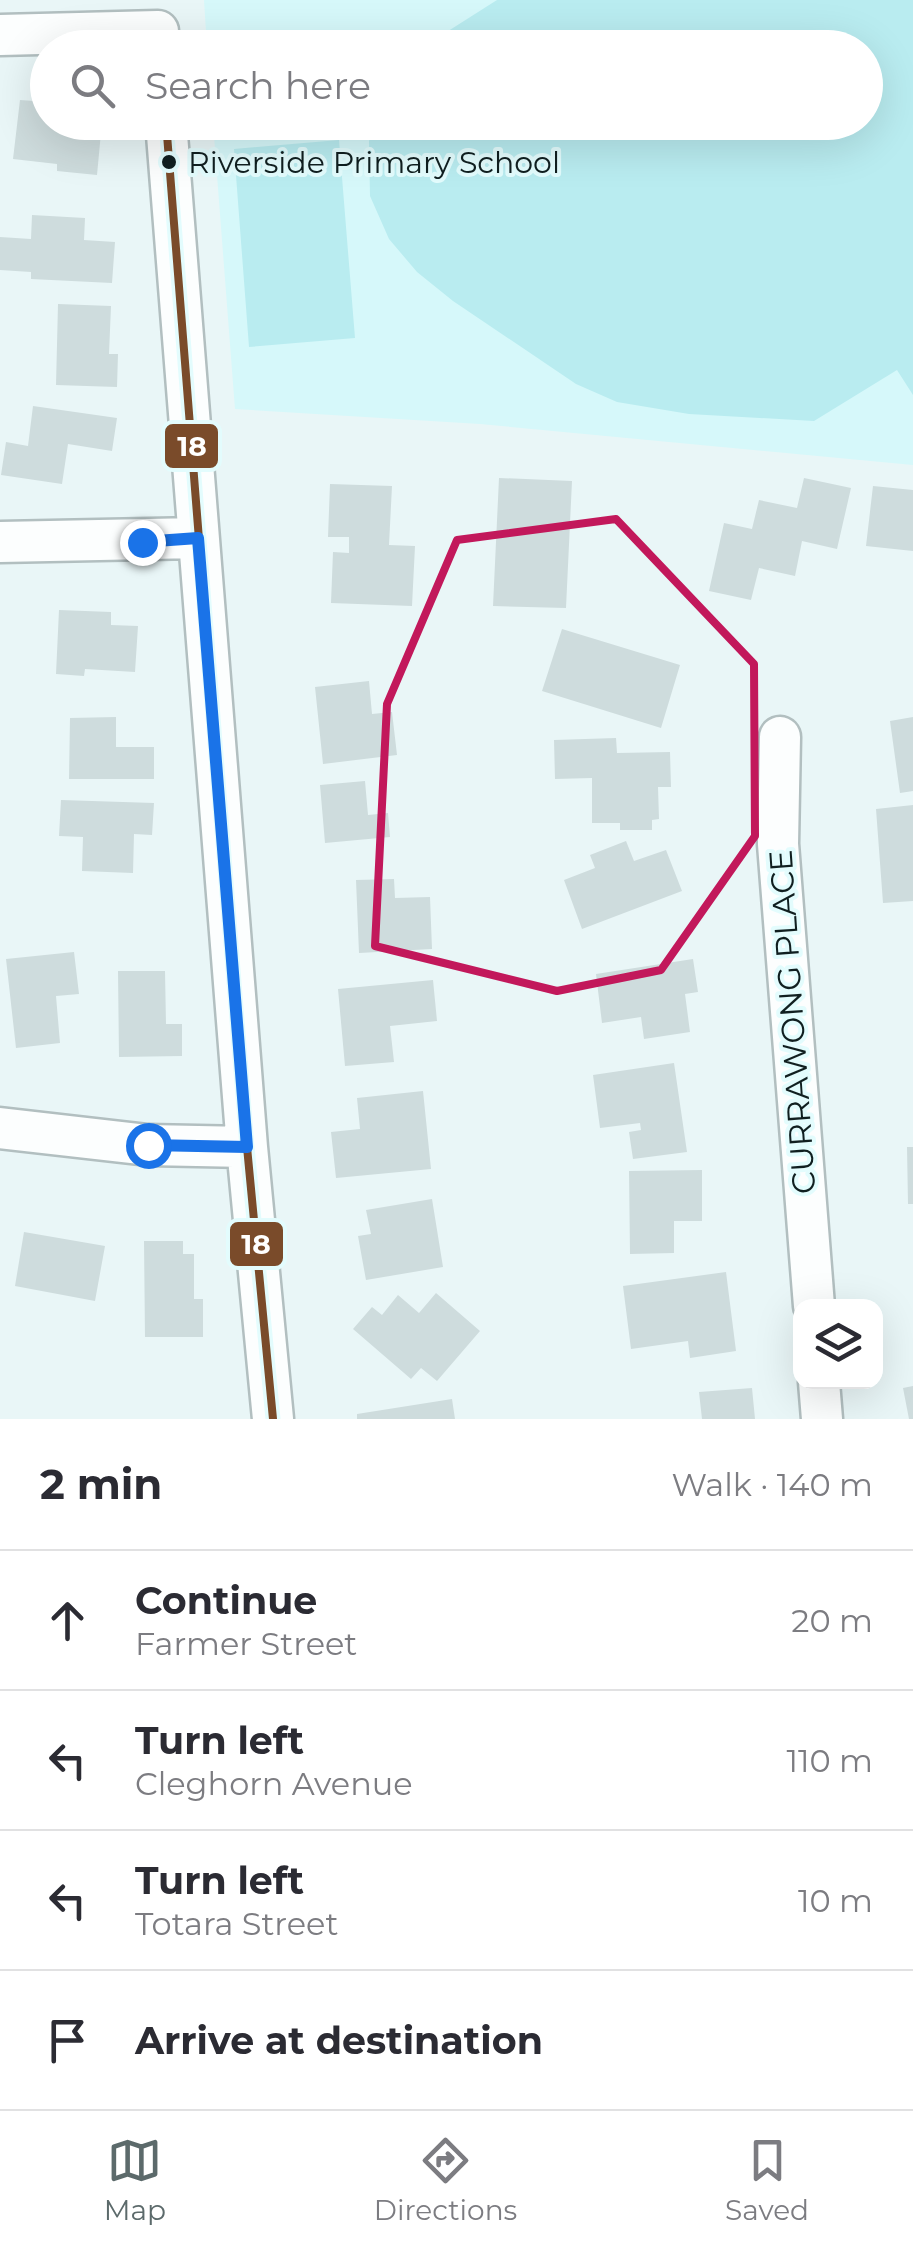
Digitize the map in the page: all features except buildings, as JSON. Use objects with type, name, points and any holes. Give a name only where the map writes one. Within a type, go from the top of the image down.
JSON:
[{"type":"street","points":[[88,30],[158,26]]},
{"type":"street","points":[[0,35],[30,33]]},
{"type":"street","points":[[167,140],[247,1147],[273,1419]]},
{"type":"street","points":[[0,542],[198,538]]},
{"type":"street","name":"CURRAWONG PLACE","points":[[780,737],[778,844],[813,1299]]},
{"type":"street","points":[[0,1128],[148,1145],[247,1147]]},
{"type":"street","points":[[820,1389],[822,1419]]},
{"type":"highlighted area","points":[[616,519],[754,664],[755,836],[661,970],[557,991],[375,946],[387,704],[457,540]]},
{"type":"shaded area","name":"Riverside Primary School","points":[[204,0],[913,0],[913,465],[480,424],[235,409],[214,140],[883,140],[883,30],[206,30]]},
{"type":"shaded area","points":[[497,0],[913,0],[913,395],[897,370],[814,421],[689,414],[617,402],[576,384],[417,272],[389,239],[370,196],[369,140],[883,140],[883,30],[450,30]]},
{"type":"shaded area","points":[[339,140],[355,338],[249,347],[234,149]]},
{"type":"transit line","name":"18","points":[[167,140],[247,1147],[273,1419]]},
{"type":"place","name":"Riverside Primary School","points":[[169,162]]},
{"type":"route","points":[[142,542],[198,538],[247,1147],[148,1145]]}]
